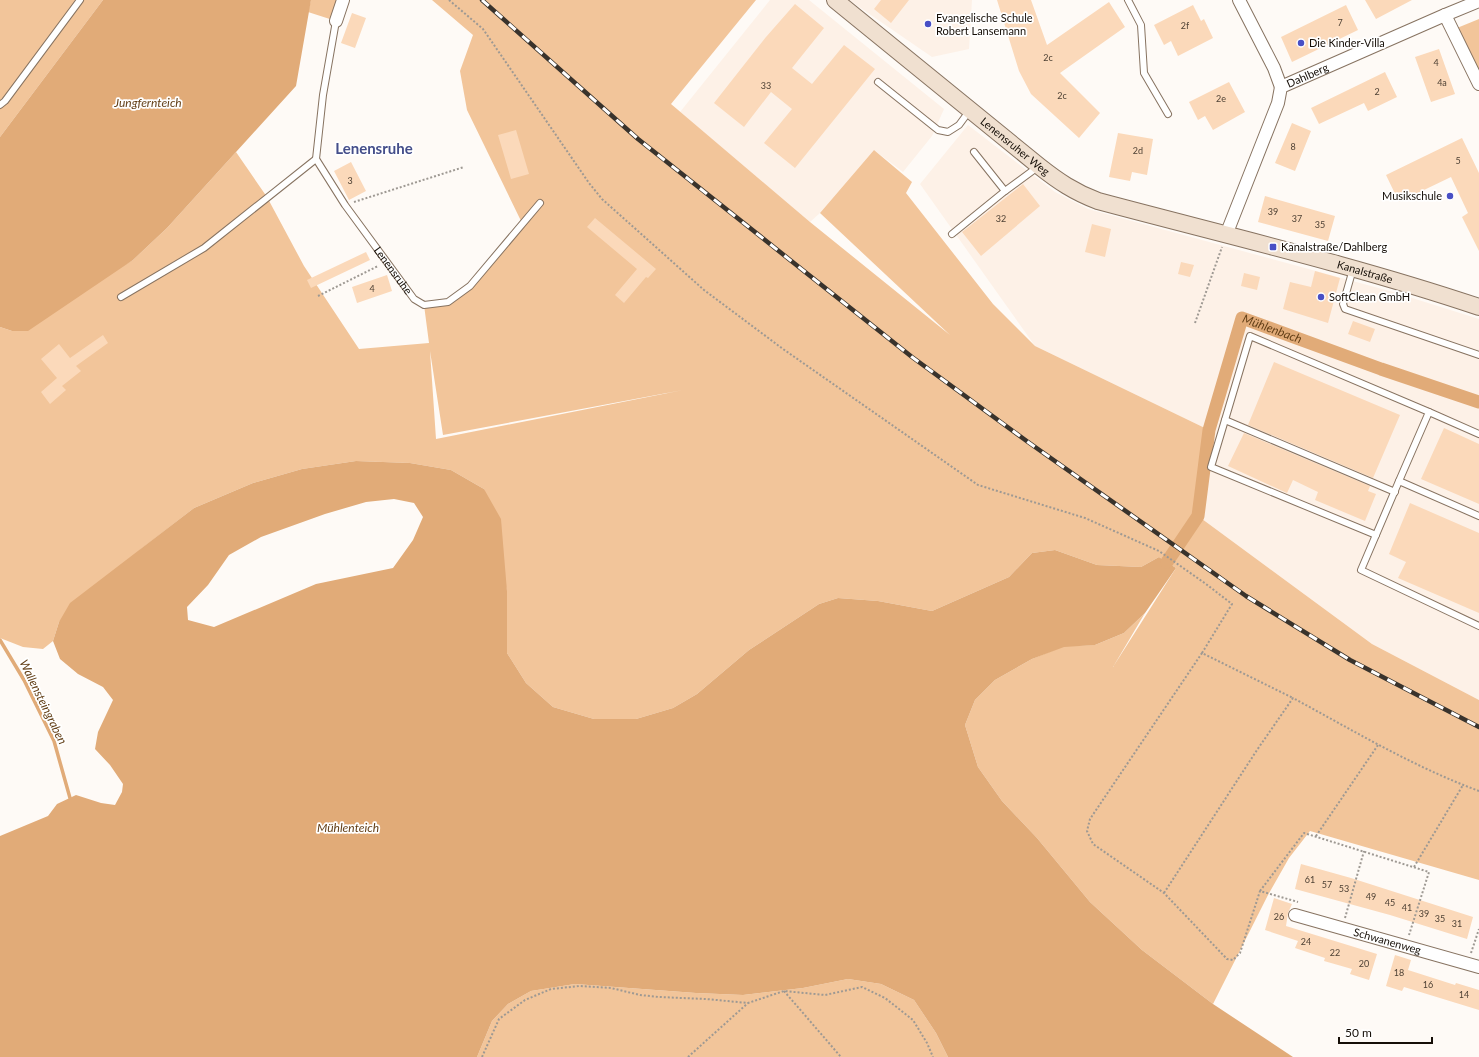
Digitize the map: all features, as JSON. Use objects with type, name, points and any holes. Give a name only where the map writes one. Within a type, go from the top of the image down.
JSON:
[{"type":"street","points":[[336,21],[343,0]]},
{"type":"street","name":"Lenensruher Weg","points":[[835,0],[1061,184],[1073,191],[1098,201],[1226,235]]},
{"type":"street","points":[[1240,0],[1274,68],[1281,87]]},
{"type":"street","name":"Dahlberg","points":[[1226,235],[1278,103],[1281,87],[1479,1]]},
{"type":"street","points":[[1445,15],[1479,84]]},
{"type":"street","name":"Kanalstraße","points":[[1226,235],[1413,286],[1479,307]]},
{"type":"street","name":"Schwanenweg","points":[[1295,915],[1474,965]]},
{"type":"lane","points":[[0,105],[6,101],[80,0]]},
{"type":"lane","points":[[1128,0],[1141,25],[1144,73],[1168,114]]},
{"type":"lane","points":[[121,297],[204,248],[316,159],[323,95],[336,21]]},
{"type":"lane","points":[[878,82],[938,130],[948,132],[959,125],[970,110]]},
{"type":"lane","points":[[974,152],[1005,191]]},
{"type":"lane","name":"Lenensruhe","points":[[316,159],[345,205],[386,262],[414,299],[424,304],[448,302],[470,286],[540,203]]},
{"type":"lane","points":[[952,234],[1005,191],[1039,166]]},
{"type":"lane","points":[[1352,269],[1343,304],[1345,309],[1479,355]]},
{"type":"lane","points":[[1376,535],[1211,467],[1250,336],[1479,434]]},
{"type":"lane","points":[[1429,412],[1361,570],[1479,626]]},
{"type":"lane","points":[[1225,420],[1395,492]]},
{"type":"lane","points":[[1399,481],[1479,516]]},
{"type":"path","points":[[449,0],[483,29],[589,183],[602,199],[704,290],[783,349],[978,485],[1085,518],[1159,552],[1232,604],[1202,654],[1090,819],[1087,831],[1093,844],[1164,893],[1227,959],[1233,960],[1240,953],[1260,891],[1304,833],[1414,867],[1429,872],[1406,945]]},
{"type":"path","points":[[345,205],[464,167]]},
{"type":"path","points":[[1196,323],[1226,235]]},
{"type":"path","points":[[318,296],[386,262]]},
{"type":"path","points":[[1202,654],[1293,698],[1414,763],[1479,791]]},
{"type":"path","points":[[1164,893],[1257,750],[1293,698]]},
{"type":"path","points":[[1316,836],[1378,745]]},
{"type":"path","points":[[1414,867],[1463,785]]},
{"type":"path","points":[[1342,928],[1364,851]]},
{"type":"path","points":[[1260,891],[1299,903],[1295,915]]},
{"type":"path","points":[[1474,965],[1479,929]]},
{"type":"path","points":[[482,1057],[499,1019],[525,1000],[551,989],[580,986],[611,988],[640,995],[748,1003]]},
{"type":"path","points":[[688,1057],[748,1003],[784,991],[825,995],[862,987],[885,998],[913,1020],[927,1043],[933,1057]]},
{"type":"path","points":[[784,991],[841,1057]]},
{"type":"shaded area","points":[[0,0],[103,0],[0,137]]},
{"type":"shaded area","points":[[311,0],[343,0],[336,21],[308,12]]},
{"type":"shaded area","points":[[432,0],[756,0],[671,104],[810,222],[950,335],[820,213],[874,150],[912,182],[906,193],[993,304],[1035,346],[1209,430],[1198,516],[1372,644],[1479,700],[1479,880],[1310,831],[1289,858],[1268,895],[1213,1004],[1142,950],[1090,902],[1037,838],[1002,801],[978,767],[965,725],[975,700],[995,680],[1032,659],[1064,646],[1095,645],[1124,633],[1145,613],[1113,667],[1176,568],[1159,557],[1141,567],[1097,565],[1055,550],[1032,553],[1009,577],[932,611],[878,601],[838,598],[819,604],[749,650],[697,694],[673,708],[636,719],[594,719],[553,707],[526,683],[507,653],[507,591],[484,489],[451,470],[410,463],[356,461],[302,469],[253,483],[194,508],[141,549],[59,622],[53,641],[43,649],[23,647],[0,638],[0,327],[12,331],[133,260],[167,228],[236,152],[267,197],[304,266],[359,349],[429,343],[424,305],[448,302],[470,286],[522,223],[467,110],[460,71],[473,35]],"holes":[[[430,351],[443,435],[683,390],[436,439]]]},
{"type":"shaded area","points":[[770,0],[809,0],[944,109],[932,136],[903,172],[874,150],[820,213],[810,222],[680,112]]},
{"type":"shaded area","name":"Evangelische Schule Robert Lansemann","points":[[849,0],[972,0],[969,49],[932,57]]},
{"type":"shaded area","points":[[1479,19],[1479,71],[1457,28]]},
{"type":"shaded area","points":[[968,125],[1055,192],[1088,209],[1393,292],[1479,319],[1479,700],[1372,644],[1198,516],[1209,430],[1035,346],[920,184]]},
{"type":"shaded area","points":[[848,979],[881,984],[914,1000],[936,1033],[948,1057],[477,1057],[492,1021],[508,1004],[531,991],[575,984],[743,995],[803,988]]},
{"type":"water","name":"Jungfernteich","points":[[103,0],[311,0],[296,86],[167,228],[133,260],[28,331],[12,331],[0,327],[0,137]]},
{"type":"water","name":"Mühlenteich","points":[[356,461],[410,463],[451,470],[484,489],[501,519],[507,591],[507,653],[526,683],[553,707],[594,719],[636,719],[673,708],[697,694],[749,650],[819,604],[838,598],[878,601],[932,611],[1009,577],[1032,553],[1055,550],[1097,565],[1141,567],[1159,557],[1176,568],[1145,613],[1124,633],[1095,645],[1064,647],[1032,659],[995,680],[975,700],[965,725],[978,767],[1002,801],[1037,838],[1090,902],[1142,950],[1213,1004],[1293,1057],[948,1057],[936,1033],[914,1000],[881,984],[848,979],[803,988],[743,995],[575,984],[531,991],[508,1004],[492,1021],[477,1057],[0,1057],[0,836],[48,816],[57,804],[76,795],[101,803],[115,805],[122,792],[123,784],[110,765],[95,749],[98,732],[113,700],[103,687],[78,674],[60,659],[53,641],[59,622],[70,603],[194,508],[253,483],[302,469]],"holes":[[[394,499],[414,503],[423,517],[413,540],[393,568],[316,584],[214,627],[188,620],[187,607],[208,585],[229,555],[261,537],[325,514],[366,502]]]},
{"type":"building","points":[[881,0],[909,0],[891,23],[874,9]]},
{"type":"building","points":[[997,0],[1031,0],[1047,45],[1109,2],[1125,27],[1060,73],[1100,113],[1079,138],[1031,94],[1019,71]]},
{"type":"building","points":[[1365,0],[1412,0],[1376,19]]},
{"type":"building","points":[[795,4],[824,28],[792,68],[812,84],[844,45],[875,69],[795,168],[764,143],[792,109],[771,92],[744,127],[714,103],[766,37]]},
{"type":"building","points":[[1193,5],[1201,21],[1204,19],[1213,38],[1178,56],[1171,41],[1164,45],[1154,25]]},
{"type":"building","points":[[1346,5],[1358,30],[1292,62],[1281,37]]},
{"type":"building","points":[[352,13],[366,18],[355,48],[341,43]]},
{"type":"building","points":[[1439,49],[1455,94],[1431,102],[1415,57]]},
{"type":"building","points":[[1385,72],[1397,97],[1368,111],[1364,103],[1319,124],[1311,108]]},
{"type":"building","points":[[1229,82],[1245,112],[1213,130],[1205,116],[1198,120],[1189,102]]},
{"type":"building","points":[[1292,123],[1311,131],[1295,171],[1275,163]]},
{"type":"building","points":[[516,130],[529,174],[511,179],[498,135]]},
{"type":"building","points":[[1118,133],[1153,139],[1147,175],[1132,172],[1130,181],[1109,177]]},
{"type":"building","points":[[1462,138],[1479,173],[1479,251],[1462,217],[1468,213],[1451,177],[1399,202],[1386,175]]},
{"type":"building","points":[[351,162],[366,191],[349,200],[334,171]]},
{"type":"building","points":[[1023,184],[1040,206],[981,256],[962,232]]},
{"type":"building","points":[[1265,196],[1335,216],[1328,241],[1258,222]]},
{"type":"building","points":[[595,218],[656,269],[648,278],[646,277],[624,303],[615,295],[637,269],[587,227]]},
{"type":"building","points":[[1092,224],[1111,229],[1105,257],[1085,252]]},
{"type":"building","points":[[366,252],[370,260],[311,288],[307,280]]},
{"type":"building","points":[[1181,262],[1194,265],[1190,277],[1178,274]]},
{"type":"building","name":"SoftClean GmbH","points":[[1315,271],[1340,278],[1328,323],[1283,309],[1290,282],[1311,287]]},
{"type":"building","points":[[1244,273],[1260,277],[1257,290],[1241,286]]},
{"type":"building","points":[[387,275],[392,291],[357,303],[352,287]]},
{"type":"building","points":[[1353,321],[1375,329],[1370,342],[1348,334]]},
{"type":"building","points":[[103,335],[108,343],[76,366],[81,371],[62,386],[66,390],[50,404],[41,392],[57,378],[41,359],[59,344],[70,358]]},
{"type":"building","points":[[1274,362],[1400,415],[1373,478],[1248,425]]},
{"type":"building","points":[[1444,428],[1479,444],[1479,504],[1421,479]]},
{"type":"building","points":[[1244,433],[1370,486],[1368,491],[1376,494],[1365,521],[1315,500],[1318,492],[1293,480],[1287,493],[1228,466]]},
{"type":"building","points":[[1410,503],[1479,533],[1479,613],[1398,578],[1406,562],[1389,554]]},
{"type":"building","points":[[1301,864],[1351,878],[1473,917],[1467,939],[1390,915],[1295,889]]},
{"type":"building","points":[[1274,898],[1292,904],[1288,913],[1286,926],[1377,954],[1369,980],[1350,974],[1352,969],[1324,961],[1325,958],[1295,948],[1298,941],[1265,930]]},
{"type":"building","points":[[1395,955],[1411,960],[1408,970],[1455,985],[1456,983],[1479,990],[1479,1010],[1404,987],[1402,991],[1386,986]]},
{"type":"waterway","name":"Mühlenbach","points":[[1167,562],[1198,516],[1209,430],[1242,318],[1381,369],[1479,402]]},
{"type":"waterway","name":"Wallensteingraben","points":[[0,640],[24,680],[54,741],[70,798]]},
{"type":"railway","points":[[482,0],[638,139],[912,357],[1028,442],[1246,596],[1350,660],[1479,727]]},
{"type":"place","name":"Evangelische Schule Robert Lansemann","points":[[928,24]]},
{"type":"place","name":"Die Kinder-Villa","points":[[1301,43]]},
{"type":"place","name":"Musikschule","points":[[1450,196]]},
{"type":"place","name":"Kanalstraße/Dahlberg","points":[[1273,247]]},
{"type":"place","name":"SoftClean GmbH","points":[[1321,297]]},
{"type":"district","name":"Lenensruhe","points":[[374,149]]}]
